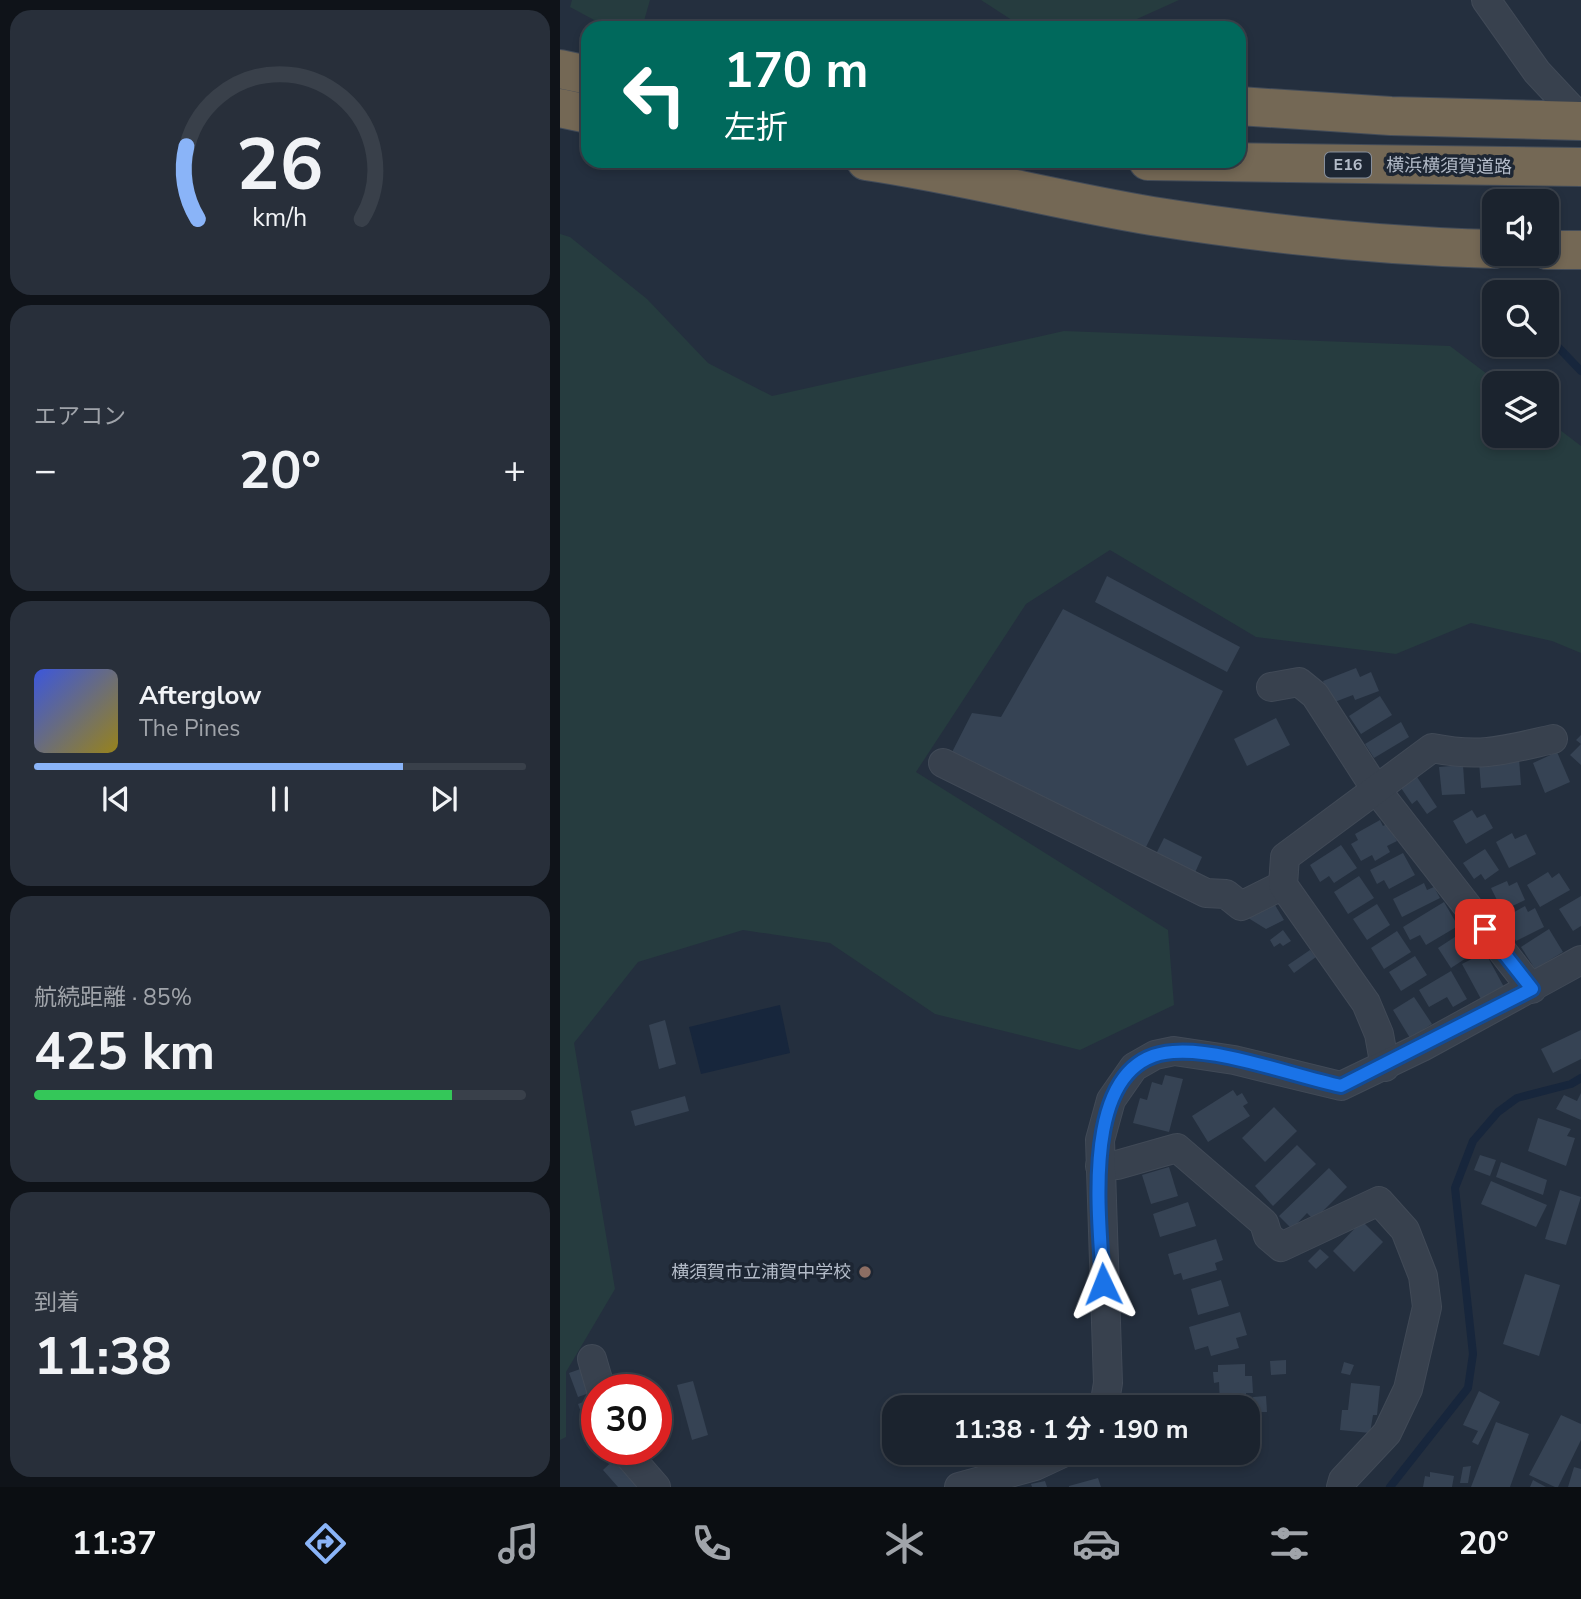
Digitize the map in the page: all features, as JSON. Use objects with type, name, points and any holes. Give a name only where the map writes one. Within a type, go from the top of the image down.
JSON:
[{"type":"highway","points":[[560,56],[581,60]]},
{"type":"highway","points":[[560,69],[581,74]]},
{"type":"highway","points":[[560,92],[581,96]]},
{"type":"highway","points":[[1246,107],[1391,117],[1581,120]]},
{"type":"highway","points":[[560,108],[581,112]]},
{"type":"highway","name":"横浜横須賀道路","points":[[1246,142],[1563,159]]},
{"type":"highway","name":"横浜横須賀道路","points":[[1246,161],[1563,159]]},
{"type":"highway","points":[[908,168],[1151,215],[1254,231],[1349,241],[1482,248]]},
{"type":"highway","points":[[1559,250],[1581,250]]},
{"type":"street","points":[[1486,0],[1537,72],[1581,120]]},
{"type":"street","points":[[1271,687],[1299,682],[1315,695],[1375,788],[1532,989]]},
{"type":"street","points":[[1385,1067],[1380,1034],[1366,1003],[1283,885],[1285,856],[1432,748],[1465,755],[1553,740]]},
{"type":"street","points":[[943,763],[1206,893],[1226,894],[1241,906],[1283,885]]},
{"type":"street","points":[[1106,1395],[1108,1383],[1100,1140],[1111,1100],[1134,1067],[1155,1055],[1174,1051],[1234,1060],[1341,1086],[1385,1067],[1581,960]]},
{"type":"street","points":[[1100,1166],[1117,1165],[1177,1148],[1264,1223],[1268,1236],[1281,1247],[1379,1202],[1405,1230],[1423,1276],[1427,1307],[1409,1389],[1387,1433],[1343,1480],[1340,1487]]},
{"type":"street","points":[[592,1359],[596,1374]]},
{"type":"street","points":[[637,1465],[656,1487]]},
{"type":"street","points":[[959,1487],[1037,1465]]},
{"type":"green space","points":[[572,0],[650,0],[644,21],[596,21],[570,7]]},
{"type":"green space","points":[[981,0],[1179,0],[1132,21],[1013,21]]},
{"type":"green space","points":[[560,234],[570,237],[647,299],[708,363],[772,396],[1064,331],[1450,346],[1483,371],[1482,448],[1559,448],[1559,429],[1581,446],[1581,653],[1552,641],[1471,623],[1396,654],[1256,637],[1110,550],[1026,604],[916,772],[1168,930],[1174,1005],[1080,1050],[935,1014],[830,943],[743,930],[638,962],[574,1043],[615,1289],[566,1372],[566,1437],[560,1440]]},
{"type":"water","points":[[780,1005],[790,1053],[701,1074],[689,1027]]},
{"type":"building","points":[[1107,576],[1240,647],[1227,672],[1095,602]]},
{"type":"building","points":[[1063,609],[1223,691],[1146,847],[948,760],[972,713],[1001,717]]},
{"type":"building","points":[[1356,668],[1360,677],[1371,672],[1379,691],[1355,700],[1353,695],[1332,703],[1323,681]]},
{"type":"building","points":[[1380,696],[1392,715],[1361,734],[1349,716]]},
{"type":"building","points":[[1276,718],[1290,745],[1247,766],[1234,739]]},
{"type":"building","points":[[1401,722],[1409,737],[1374,758],[1365,744]]},
{"type":"building","points":[[1581,744],[1581,765],[1570,755]]},
{"type":"building","points":[[1557,752],[1570,782],[1545,793],[1533,763]]},
{"type":"building","points":[[1519,758],[1521,785],[1481,788],[1479,762]]},
{"type":"building","points":[[1463,765],[1465,794],[1442,795],[1439,767]]},
{"type":"building","points":[[1415,774],[1437,807],[1427,814],[1417,800],[1412,804],[1399,785]]},
{"type":"building","points":[[1472,810],[1477,818],[1485,814],[1493,828],[1466,844],[1453,821]]},
{"type":"building","points":[[1380,820],[1383,826],[1387,824],[1397,841],[1387,846],[1390,852],[1375,861],[1372,855],[1361,861],[1351,844],[1358,840],[1355,834]]},
{"type":"building","points":[[1512,833],[1515,839],[1526,834],[1536,854],[1509,868],[1496,842]]},
{"type":"building","points":[[1164,838],[1202,857],[1193,877],[1154,858]]},
{"type":"building","points":[[1341,845],[1357,868],[1334,883],[1329,876],[1320,882],[1310,865]]},
{"type":"building","points":[[1485,849],[1499,870],[1485,880],[1481,874],[1474,879],[1463,863]]},
{"type":"building","points":[[1403,853],[1415,875],[1389,889],[1384,880],[1377,884],[1370,870]]},
{"type":"building","points":[[1548,872],[1552,878],[1559,873],[1570,890],[1540,907],[1527,885]]},
{"type":"building","points":[[1359,876],[1374,898],[1348,914],[1334,892]]},
{"type":"building","points":[[1507,881],[1509,886],[1517,882],[1525,900],[1498,913],[1494,904],[1498,902],[1491,888]]},
{"type":"building","points":[[1424,883],[1427,890],[1434,887],[1440,898],[1402,917],[1393,899]]},
{"type":"building","points":[[1581,896],[1581,926],[1573,931],[1559,909]]},
{"type":"building","points":[[1272,900],[1284,920],[1266,929],[1245,916]]},
{"type":"building","points":[[1444,902],[1458,926],[1426,945],[1420,935],[1410,940],[1403,927]]},
{"type":"building","points":[[1377,904],[1390,925],[1367,940],[1353,919]]},
{"type":"building","points":[[1525,906],[1528,912],[1535,908],[1544,927],[1516,941],[1506,923],[1511,920],[1509,915]]},
{"type":"building","points":[[1549,929],[1563,952],[1535,969],[1521,947]]},
{"type":"building","points":[[1283,930],[1291,941],[1274,947],[1270,940]]},
{"type":"building","points":[[1397,931],[1411,952],[1384,969],[1371,948]]},
{"type":"building","points":[[1464,931],[1477,951],[1451,968],[1438,948]]},
{"type":"building","points":[[1310,950],[1316,957],[1294,973],[1288,965]]},
{"type":"building","points":[[1485,952],[1504,987],[1481,999],[1462,964]]},
{"type":"building","points":[[1415,956],[1427,975],[1401,991],[1389,972]]},
{"type":"building","points":[[1451,971],[1467,999],[1453,1007],[1447,997],[1429,1007],[1419,990]]},
{"type":"building","points":[[1414,997],[1432,1024],[1410,1038],[1393,1010]]},
{"type":"building","points":[[665,1020],[676,1064],[659,1069],[649,1025]]},
{"type":"building","points":[[1581,1030],[1581,1059],[1553,1073],[1541,1049]]},
{"type":"building","points":[[1165,1075],[1183,1079],[1169,1132],[1133,1123],[1140,1098],[1147,1100],[1152,1082],[1162,1085]]},
{"type":"building","points":[[1233,1090],[1237,1096],[1242,1093],[1248,1103],[1243,1106],[1250,1116],[1208,1142],[1192,1116]]},
{"type":"building","points":[[1581,1093],[1581,1120],[1556,1109],[1564,1095],[1577,1101]]},
{"type":"building","points":[[685,1096],[689,1111],[635,1126],[631,1111]]},
{"type":"building","points":[[1274,1107],[1297,1131],[1265,1162],[1242,1138]]},
{"type":"building","points":[[1538,1118],[1571,1129],[1567,1136],[1575,1138],[1566,1166],[1528,1151]]},
{"type":"building","points":[[1297,1145],[1316,1164],[1273,1206],[1255,1186]]},
{"type":"building","points":[[1480,1155],[1496,1160],[1490,1176],[1474,1170]]},
{"type":"building","points":[[1501,1162],[1547,1180],[1543,1195],[1496,1177]]},
{"type":"building","points":[[1169,1167],[1178,1196],[1151,1204],[1142,1175]]},
{"type":"building","points":[[1329,1168],[1347,1187],[1314,1220],[1307,1213],[1292,1229],[1279,1216]]},
{"type":"building","points":[[1491,1181],[1547,1205],[1536,1227],[1481,1204]]},
{"type":"building","points":[[1560,1190],[1581,1197],[1566,1245],[1545,1239]]},
{"type":"building","points":[[1188,1202],[1196,1226],[1160,1237],[1153,1214]]},
{"type":"building","points":[[1362,1221],[1383,1242],[1354,1272],[1333,1251]]},
{"type":"building","points":[[1216,1239],[1223,1260],[1215,1263],[1217,1270],[1183,1280],[1181,1273],[1174,1275],[1168,1254]]},
{"type":"building","points":[[1320,1249],[1329,1257],[1316,1269],[1308,1261]]},
{"type":"building","points":[[1525,1274],[1560,1285],[1539,1356],[1503,1344]]},
{"type":"building","points":[[1221,1280],[1229,1306],[1198,1315],[1191,1289]]},
{"type":"building","points":[[1240,1312],[1247,1335],[1236,1338],[1239,1348],[1211,1356],[1208,1346],[1195,1350],[1189,1327]]},
{"type":"building","points":[[1286,1360],[1286,1374],[1271,1375],[1270,1361]]},
{"type":"building","points":[[1344,1362],[1354,1365],[1350,1375],[1341,1373]]},
{"type":"building","points":[[1245,1364],[1245,1376],[1252,1376],[1253,1393],[1220,1395],[1219,1382],[1214,1383],[1213,1372],[1218,1372],[1218,1365]]},
{"type":"building","points":[[586,1367],[589,1374],[581,1374],[581,1396],[578,1397],[569,1373]]},
{"type":"building","points":[[693,1381],[708,1435],[692,1440],[677,1385]]},
{"type":"building","points":[[1351,1383],[1380,1386],[1377,1415],[1373,1415],[1370,1433],[1340,1430],[1342,1410],[1348,1410]]},
{"type":"building","points":[[1479,1391],[1500,1402],[1478,1445],[1472,1442],[1478,1431],[1463,1425]]},
{"type":"building","points":[[1260,1396],[1266,1396],[1267,1412],[1260,1412]]},
{"type":"building","points":[[1561,1415],[1581,1424],[1581,1440],[1558,1487],[1555,1487],[1529,1475]]},
{"type":"building","points":[[1496,1422],[1529,1434],[1510,1487],[1471,1487]]},
{"type":"building","points":[[608,1465],[626,1465],[639,1487],[618,1487],[603,1470]]},
{"type":"building","points":[[1471,1466],[1468,1483],[1460,1483],[1463,1467]]},
{"type":"building","points":[[1574,1467],[1581,1469],[1581,1487],[1568,1487]]},
{"type":"building","points":[[1430,1472],[1454,1476],[1452,1487],[1423,1487],[1425,1476],[1430,1477]]},
{"type":"building","points":[[1098,1478],[1101,1487],[1069,1487],[1069,1486]]},
{"type":"building","points":[[1533,1480],[1546,1487],[1530,1487]]},
{"type":"building","points":[[1045,1481],[1047,1487],[1032,1487],[1031,1484]]},
{"type":"waterway","points":[[1559,348],[1581,371]]},
{"type":"waterway","points":[[1390,1487],[1468,1388],[1473,1354],[1455,1188],[1473,1141],[1498,1112],[1517,1098],[1571,1084],[1581,1078]]},
{"type":"place","name":"横須賀市立浦賀中学校","points":[[865,1272]]},
{"type":"route","points":[[1103,1284],[1100,1140],[1111,1100],[1134,1067],[1155,1055],[1174,1051],[1234,1060],[1341,1086],[1385,1067],[1532,989],[1485,929]]}]
